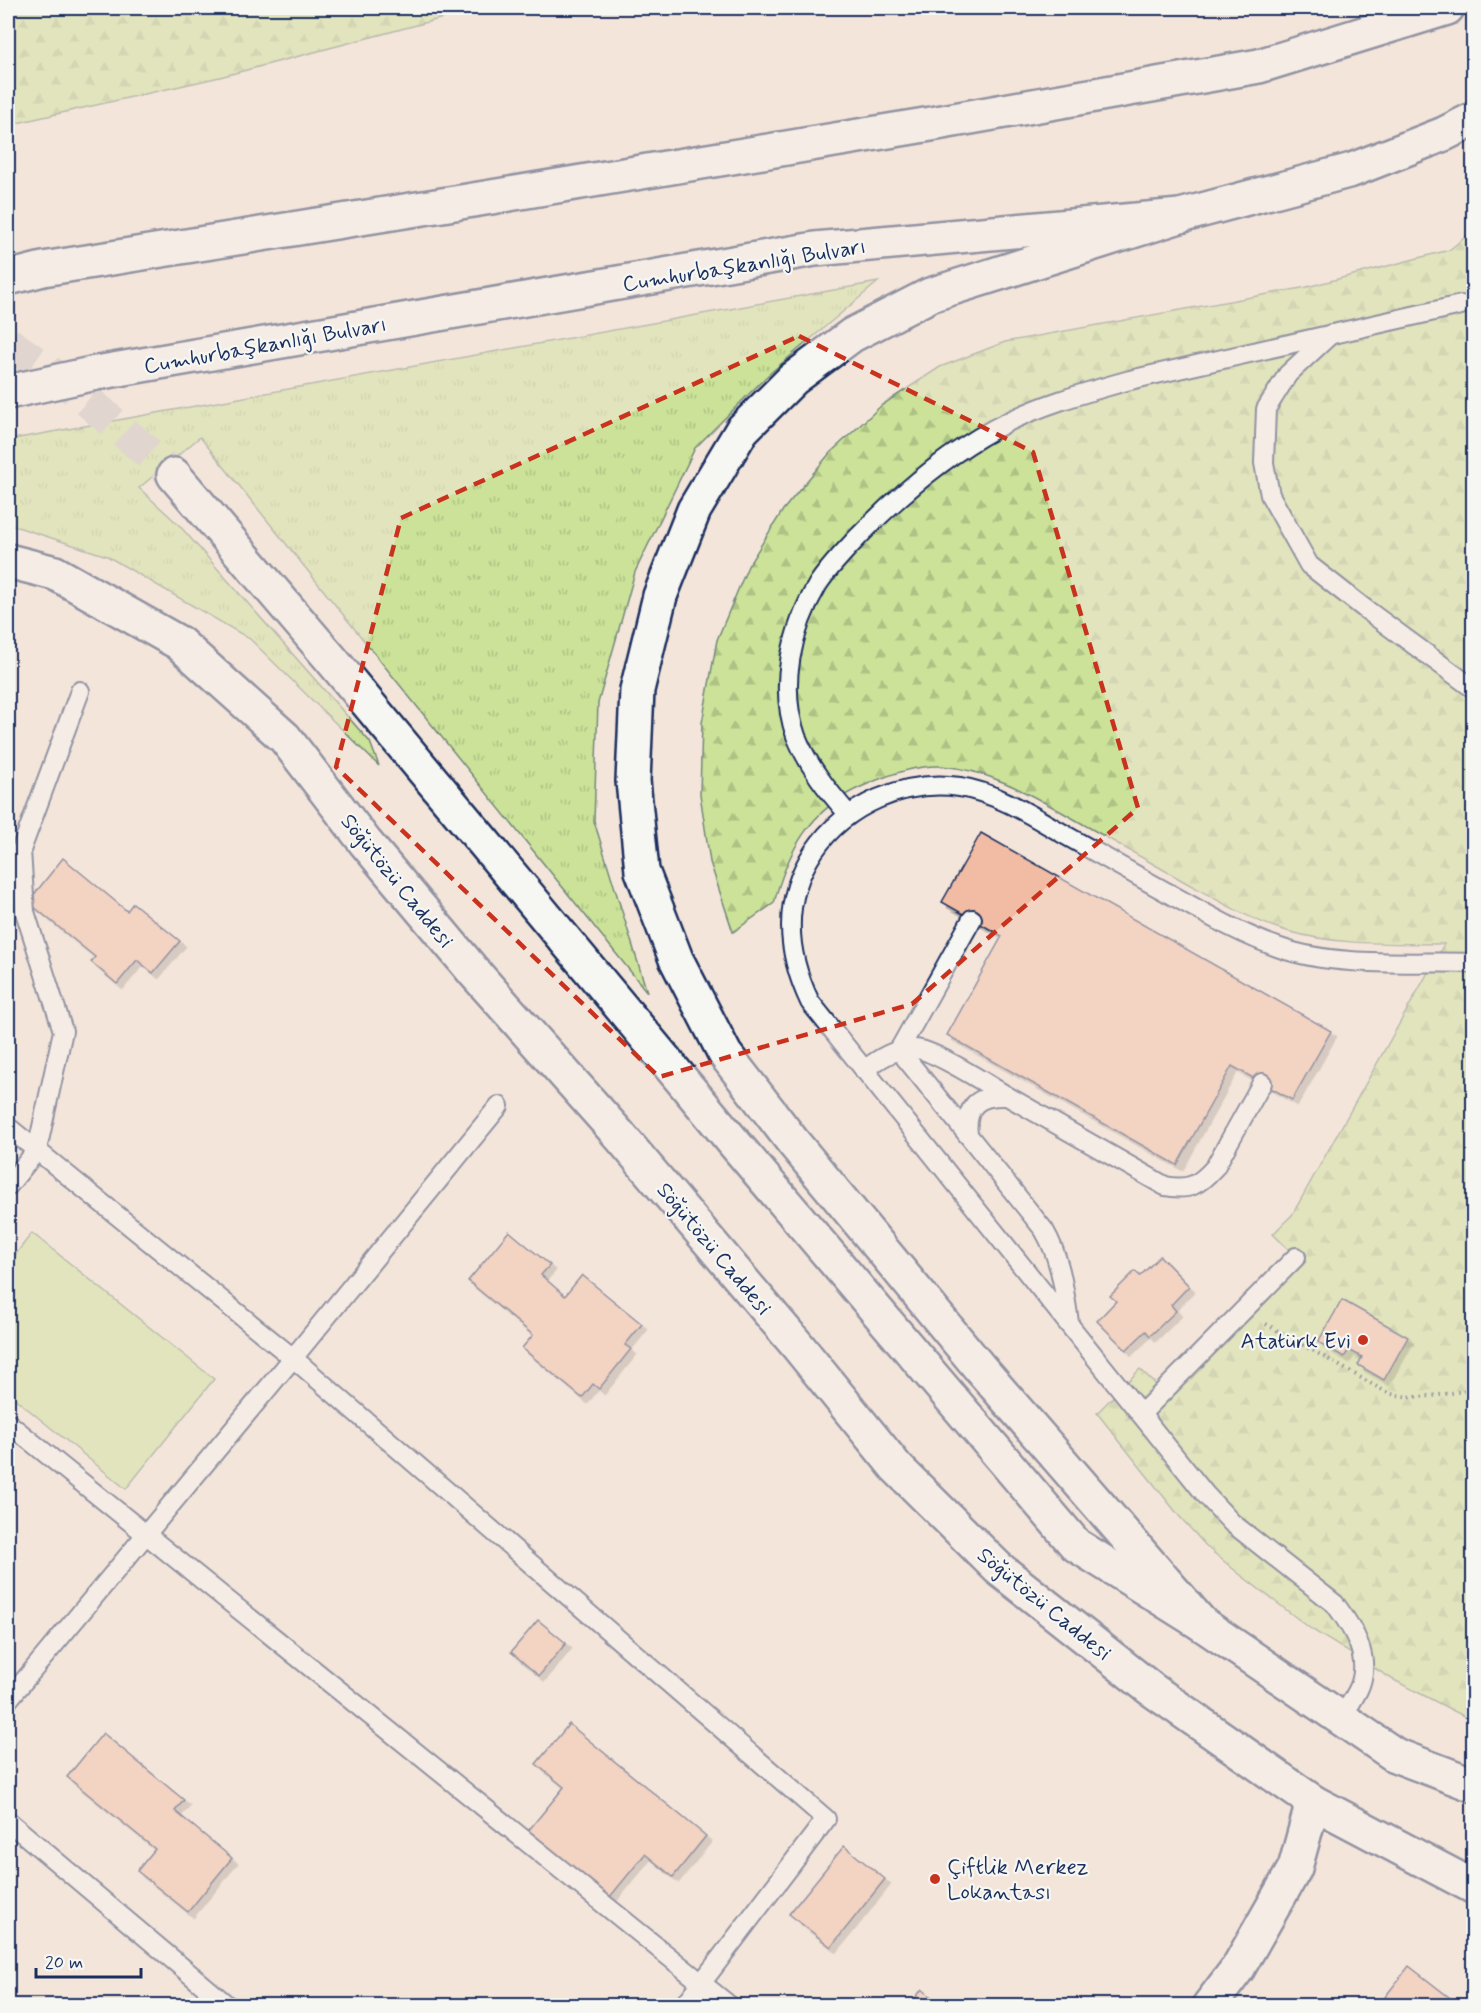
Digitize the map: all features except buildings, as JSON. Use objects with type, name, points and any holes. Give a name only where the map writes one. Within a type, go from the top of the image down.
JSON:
[{"type":"main road","points":[[8,278],[43,269],[931,124],[1259,66],[1447,8]]},
{"type":"main road","name":"Cumhurbaşkanlığı Bulvarı","points":[[8,392],[96,373],[815,249],[1180,216],[1352,170],[1444,134],[1473,119]]},
{"type":"main road","points":[[1180,216],[930,296],[852,335],[793,379],[742,430],[693,510],[660,596],[638,690],[633,782],[642,872],[676,959],[725,1054],[793,1142],[980,1368],[1202,1624]]},
{"type":"main road","points":[[174,475],[331,659],[735,1144],[1076,1545],[1202,1624],[1395,1755],[1473,1785]]},
{"type":"main road","name":"Söğütözü Caddesi","points":[[8,561],[55,573],[179,643],[285,738],[365,842],[459,955],[620,1136],[797,1345],[896,1467],[998,1568],[1151,1689],[1313,1802],[1473,1887]]},
{"type":"main road","points":[[1209,2006],[1238,1968],[1295,1868],[1313,1802]]},
{"type":"lane","points":[[849,815],[828,792],[816,774],[796,735],[789,698],[789,662],[800,620],[819,583],[880,515],[915,484],[952,455],[994,429],[1036,409],[1130,380],[1461,304]]},
{"type":"lane","points":[[1332,333],[1288,374],[1266,409],[1264,463],[1270,495],[1309,565],[1473,689]]},
{"type":"lane","points":[[8,1186],[37,1150],[63,1031],[25,912],[21,850],[80,691]]},
{"type":"lane","points":[[1341,1719],[1359,1688],[1364,1668],[1356,1634],[1346,1619],[1335,1604],[1232,1523],[1205,1494],[810,1002],[799,979],[792,952],[792,906],[808,860],[837,822],[862,806],[887,795],[914,787],[939,785],[985,794],[1028,814],[1230,928],[1281,949],[1336,960],[1473,963]]},
{"type":"lane","points":[[899,1050],[972,919]]},
{"type":"lane","points":[[864,1070],[880,1058],[899,1050],[917,1049],[935,1055],[1165,1186],[1179,1189],[1193,1186],[1206,1178],[1215,1167],[1262,1083]]},
{"type":"lane","points":[[899,1050],[1044,1230],[1059,1263],[1070,1326]]},
{"type":"lane","points":[[968,1135],[966,1119],[974,1104],[989,1095],[1007,1095]]},
{"type":"lane","points":[[8,1700],[499,1106]]},
{"type":"lane","points":[[8,1127],[292,1358],[826,1819],[684,2006]]},
{"type":"lane","points":[[1141,1414],[1296,1257]]},
{"type":"lane","points":[[8,1423],[730,2006]]},
{"type":"lane","points":[[8,1821],[228,2006]]},
{"type":"path","points":[[1243,1311],[1386,1392],[1401,1398],[1417,1398],[1473,1389]]},
{"type":"highlighted area","points":[[799,336],[1033,452],[1138,808],[912,1004],[659,1077],[336,767],[401,518]]},
{"type":"green space","points":[[8,8],[481,8],[220,77],[8,125]]},
{"type":"green space","points":[[1473,231],[1473,1721],[1392,1679],[1311,1629],[1238,1573],[1208,1548],[1180,1517],[1097,1413],[1140,1369],[1163,1391],[1296,1257],[1273,1234],[1292,1215],[1444,944],[1345,941],[1306,936],[1274,927],[1222,903],[1022,791],[975,772],[942,766],[922,767],[891,775],[845,795],[829,806],[804,833],[795,848],[786,865],[774,903],[733,932],[710,862],[700,794],[702,723],[717,640],[748,566],[783,510],[830,453],[882,405],[940,367],[1005,342],[1307,287],[1449,250]]},
{"type":"green space","points":[[878,282],[768,375],[695,448],[635,572],[598,703],[594,821],[647,992],[200,437],[139,488],[179,525],[370,742],[379,766],[250,639],[107,556],[8,524],[8,440]]},
{"type":"green space","points":[[32,1233],[214,1379],[126,1489],[8,1393],[8,1264]]},
{"type":"tunnel","points":[[8,343],[74,389],[174,475]]},
{"type":"place","name":"Atatürk Evi","points":[[1363,1340]]},
{"type":"place","name":"Çiftlik Merkez Lokantası","points":[[935,1879]]}]
